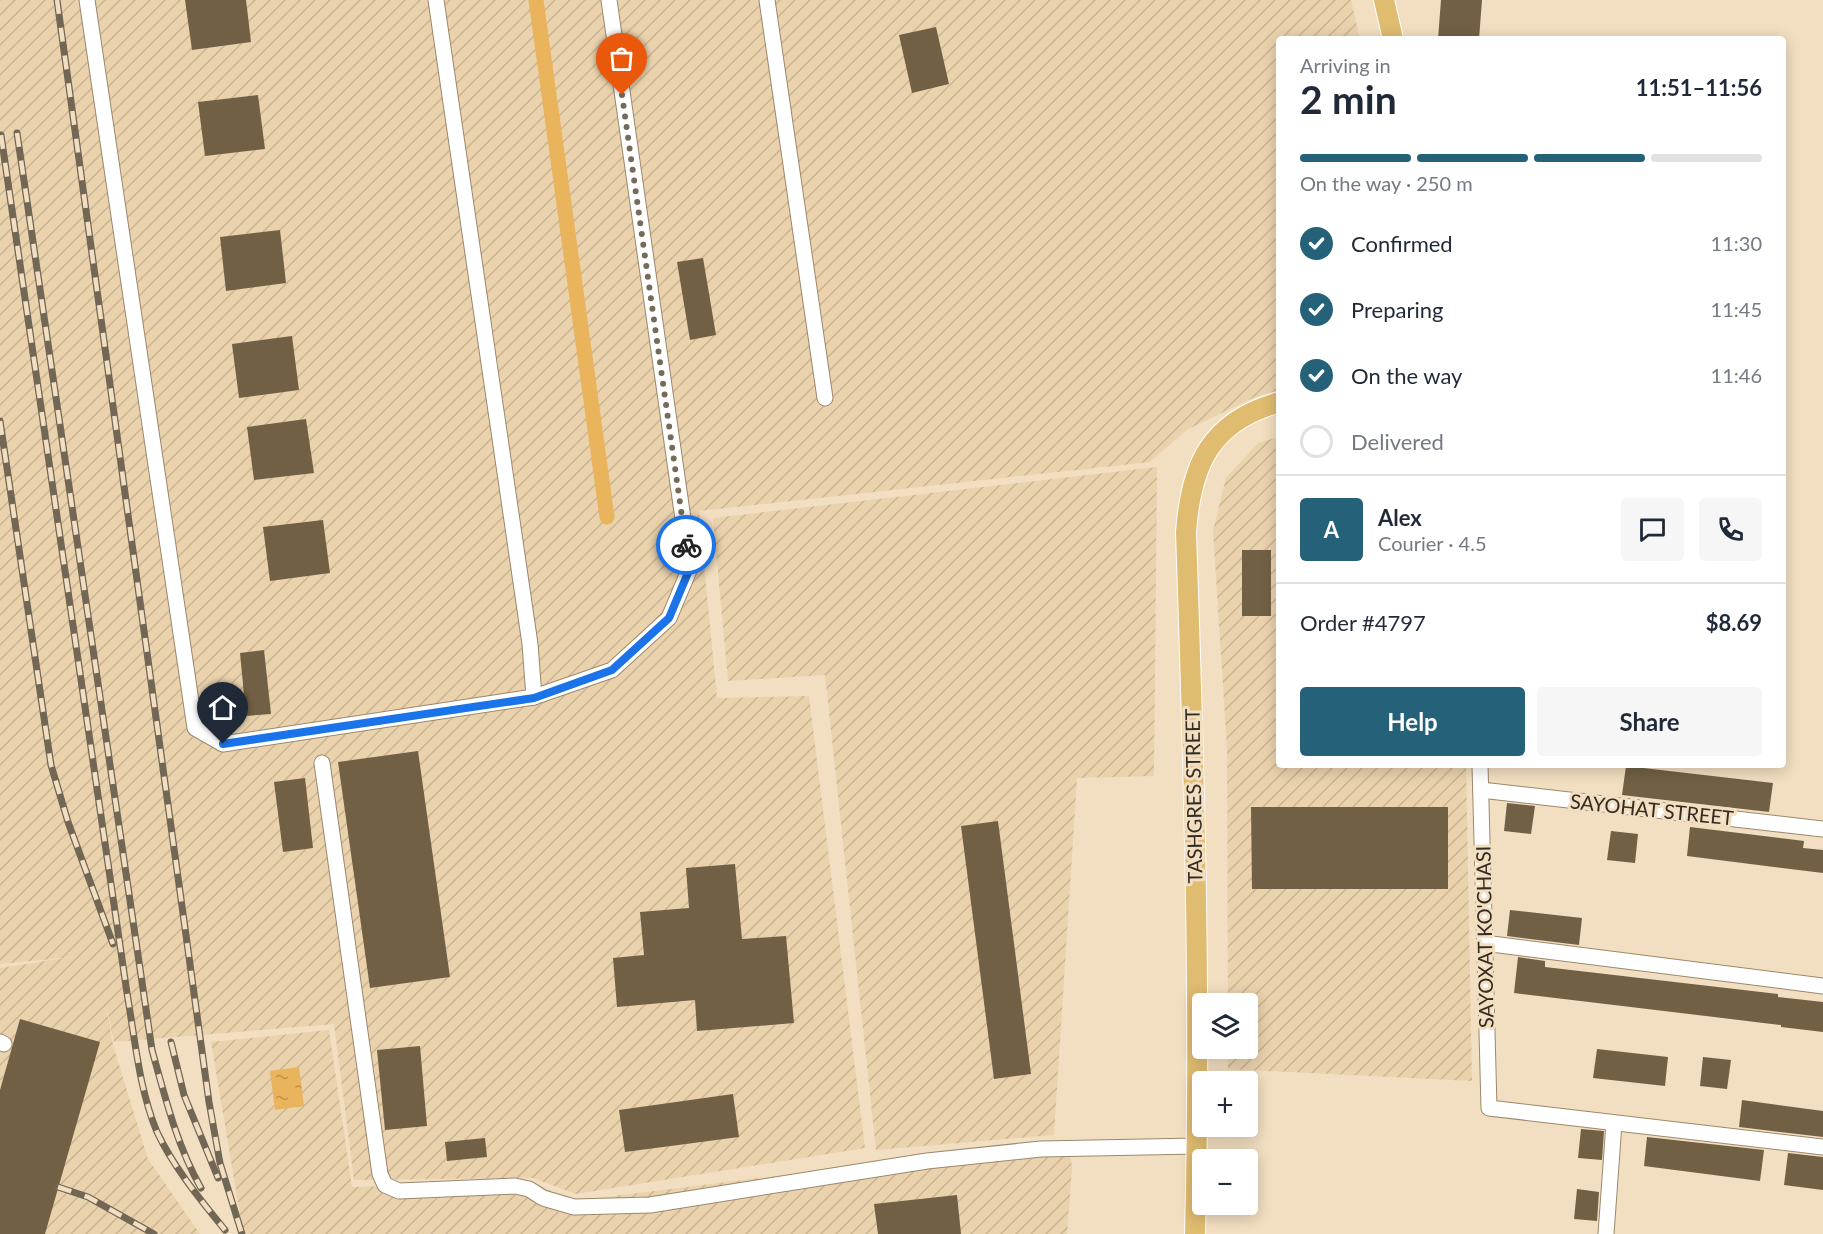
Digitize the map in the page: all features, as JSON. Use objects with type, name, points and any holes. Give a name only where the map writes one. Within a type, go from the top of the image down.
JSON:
[{"type":"main road","points":[[1384,0],[1392,36]]},
{"type":"main road","name":"TASHGRES STREET","points":[[1195,1234],[1197,1146],[1194,784],[1186,532],[1188,510],[1191,489],[1197,472],[1206,452],[1218,437],[1233,423],[1249,413],[1276,403]]},
{"type":"street","points":[[87,0],[195,728],[223,744],[534,698],[612,670],[669,618],[690,568],[609,0]]},
{"type":"street","points":[[436,0],[530,644],[534,698]]},
{"type":"street","points":[[766,0],[825,398]]},
{"type":"street","points":[[322,763],[378,1164],[385,1185],[399,1191],[515,1186],[529,1189],[543,1198],[574,1207],[650,1205],[927,1161],[1041,1149],[1197,1146]]},
{"type":"street","name":"SAYOXAT KO'CHASI","points":[[1480,768],[1489,1108],[1614,1123]]},
{"type":"street","name":"SAYOHAT STREET","points":[[1481,790],[1823,829]]},
{"type":"street","points":[[1484,943],[1823,986]]},
{"type":"street","points":[[1606,1234],[1614,1123],[1823,1147]]},
{"type":"shaded area","points":[[0,0],[1351,0],[1359,36],[1276,36],[1276,391],[1253,398],[1188,429],[1150,462],[699,511],[717,698],[809,696],[865,1148],[576,1194],[533,1178],[354,1180],[334,1024],[114,1042],[106,1005],[113,1045],[148,1159],[200,1234],[0,1234],[0,968],[72,957],[0,964]]},
{"type":"shaded area","points":[[1276,438],[1276,768],[1466,768],[1472,1081],[1228,1069],[1228,1059],[1258,1059],[1258,993],[1228,993],[1227,748],[1213,531],[1226,478],[1258,443]]},
{"type":"shaded area","points":[[1157,467],[1154,776],[1077,778],[1054,1135],[876,1150],[825,675],[728,681],[713,518]]},
{"type":"shaded area","points":[[329,1030],[352,1187],[530,1181],[573,1201],[867,1165],[1070,1150],[1072,1168],[1067,1234],[247,1234],[242,1226],[211,1042]]},
{"type":"water","points":[[299,1067],[304,1106],[275,1110],[270,1071]]},
{"type":"building","points":[[185,0],[246,0],[251,42],[192,50]]},
{"type":"building","points":[[1441,0],[1482,0],[1479,36],[1438,36]]},
{"type":"building","points":[[936,27],[949,84],[912,93],[899,35]]},
{"type":"building","points":[[258,95],[265,149],[205,156],[198,102]]},
{"type":"building","points":[[280,230],[286,283],[226,291],[220,237]]},
{"type":"building","points":[[703,258],[716,335],[690,340],[677,262]]},
{"type":"building","points":[[292,336],[299,390],[239,398],[232,344]]},
{"type":"building","points":[[306,419],[314,473],[254,480],[247,427]]},
{"type":"building","points":[[323,520],[330,573],[270,581],[263,527]]},
{"type":"building","points":[[1242,550],[1271,550],[1271,616],[1242,616]]},
{"type":"building","points":[[264,650],[271,714],[246,716],[240,653]]},
{"type":"building","points":[[418,751],[450,977],[370,988],[338,762]]},
{"type":"building","points":[[1626,768],[1773,783],[1769,812],[1622,795]]},
{"type":"building","points":[[305,778],[313,848],[283,852],[274,782]]},
{"type":"building","points":[[1507,803],[1535,806],[1531,834],[1504,831]]},
{"type":"building","points":[[1251,807],[1448,807],[1448,889],[1252,889]]},
{"type":"building","points":[[998,821],[1031,1074],[994,1079],[961,826]]},
{"type":"building","points":[[1690,827],[1804,841],[1803,848],[1823,850],[1823,873],[1687,856]]},
{"type":"building","points":[[1611,831],[1638,834],[1635,863],[1607,860]]},
{"type":"building","points":[[735,864],[742,939],[786,936],[794,1023],[697,1031],[695,1000],[617,1007],[613,958],[644,955],[640,912],[689,908],[686,868]]},
{"type":"building","points":[[1510,910],[1582,918],[1579,945],[1507,936]]},
{"type":"building","points":[[1518,957],[1545,961],[1545,967],[1778,994],[1778,997],[1823,1002],[1823,1032],[1514,993]]},
{"type":"building","points":[[20,1019],[100,1042],[45,1234],[0,1234],[0,1090]]},
{"type":"building","points":[[420,1046],[427,1126],[385,1130],[377,1050]]},
{"type":"building","points":[[1597,1049],[1668,1057],[1665,1086],[1593,1078]]},
{"type":"building","points":[[1703,1057],[1731,1060],[1727,1089],[1700,1086]]},
{"type":"building","points":[[733,1094],[739,1137],[625,1152],[619,1110]]},
{"type":"building","points":[[1742,1100],[1823,1111],[1823,1137],[1739,1127]]},
{"type":"building","points":[[1581,1129],[1604,1131],[1602,1160],[1578,1158]]},
{"type":"building","points":[[1647,1137],[1764,1150],[1760,1181],[1644,1166]]},
{"type":"building","points":[[485,1138],[487,1157],[447,1161],[445,1142]]},
{"type":"building","points":[[1788,1153],[1823,1157],[1823,1190],[1784,1185]]},
{"type":"building","points":[[1577,1189],[1599,1192],[1597,1221],[1574,1219]]},
{"type":"building","points":[[957,1195],[961,1234],[878,1234],[874,1204]]},
{"type":"waterway","points":[[536,0],[607,517]]},
{"type":"railway","points":[[57,0],[209,1102],[220,1163],[242,1234]]},
{"type":"railway","points":[[17,133],[152,1050],[178,1138],[201,1188]]},
{"type":"railway","points":[[1,135],[127,993],[142,1081],[157,1132],[171,1158],[225,1230]]},
{"type":"railway","points":[[0,421],[51,765],[68,822],[113,944]]},
{"type":"railway","points":[[171,1042],[184,1095],[218,1178]]},
{"type":"railway","points":[[58,1187],[88,1197],[154,1234]]},
{"type":"way so far","points":[[622,95],[686,545]]},
{"type":"route","points":[[223,744],[534,698],[612,670],[669,618],[690,568],[686,545]]}]
